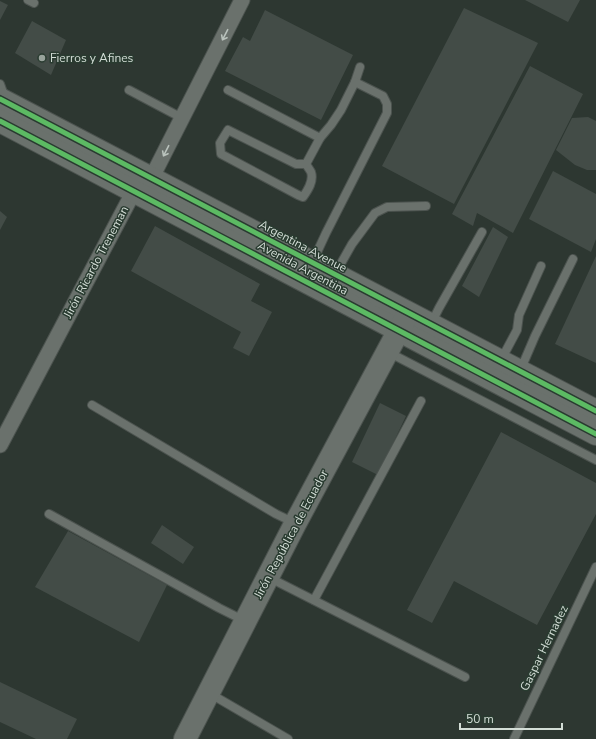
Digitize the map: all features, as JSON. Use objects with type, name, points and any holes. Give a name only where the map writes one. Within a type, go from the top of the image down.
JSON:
[{"type":"main road","name":"Avenida Argentina","points":[[2,102],[143,185],[404,321],[596,434]]},
{"type":"main road","name":"Argentina Avenue","points":[[143,185],[313,262],[335,274],[404,321],[431,325],[596,411]]},
{"type":"main road","name":"Jirón República de Ecuador","points":[[185,739],[295,524],[404,321]]},
{"type":"street","name":"Jirón Ricardo Treneman","points":[[0,445],[143,185],[182,118],[242,0]]},
{"type":"lane","points":[[306,164],[320,138],[331,126],[341,110],[355,82],[360,67]]},
{"type":"lane","points":[[313,262],[326,233],[387,113],[386,104],[382,96],[355,82]]},
{"type":"lane","points":[[129,90],[182,118]]},
{"type":"lane","points":[[228,90],[320,138]]},
{"type":"lane","points":[[228,130],[296,164],[306,164],[312,173],[309,190],[303,197],[221,154],[220,144],[228,130]]},
{"type":"lane","points":[[335,274],[352,244],[375,213],[387,207],[426,206]]},
{"type":"lane","points":[[431,325],[482,232]]},
{"type":"lane","points":[[520,371],[572,259]]},
{"type":"lane","points":[[500,361],[517,330],[518,315],[541,266]]},
{"type":"lane","points":[[388,351],[596,460]]},
{"type":"lane","points":[[314,600],[421,401]]},
{"type":"lane","points":[[92,405],[295,524]]},
{"type":"lane","points":[[49,514],[245,621]]},
{"type":"lane","name":"Gaspar Hernadez","points":[[514,739],[596,567]]},
{"type":"lane","points":[[268,577],[465,677]]},
{"type":"lane","points":[[209,693],[287,739]]},
{"type":"building","points":[[525,0],[580,0],[568,22]]},
{"type":"building","points":[[0,1],[8,5],[0,20]]},
{"type":"building","points":[[464,8],[538,43],[454,204],[382,166]]},
{"type":"building","points":[[265,10],[353,55],[321,120],[225,71],[243,37],[250,41]]},
{"type":"building","points":[[32,21],[66,40],[51,75],[15,53]]},
{"type":"building","points":[[530,66],[583,94],[513,233],[477,213],[473,226],[452,214]]},
{"type":"building","points":[[588,117],[596,121],[596,170],[587,170],[575,165],[556,150],[572,118]]},
{"type":"building","points":[[553,171],[596,194],[596,239],[591,252],[529,219]]},
{"type":"building","points":[[0,211],[7,217],[0,230]]},
{"type":"building","points":[[155,226],[260,284],[251,301],[272,312],[249,356],[233,348],[241,332],[131,271]]},
{"type":"building","points":[[493,227],[508,237],[479,297],[462,286]]},
{"type":"building","points":[[596,256],[596,363],[555,344]]},
{"type":"building","points":[[380,403],[406,416],[378,475],[352,462]]},
{"type":"building","points":[[501,432],[596,483],[596,514],[537,625],[454,581],[432,623],[407,610]]},
{"type":"building","points":[[162,525],[194,547],[183,564],[151,543]]},
{"type":"building","points":[[68,531],[167,585],[139,642],[35,587]]},
{"type":"building","points":[[0,682],[77,719],[67,739],[36,739],[0,722]]},
{"type":"cycle path","points":[[0,99],[596,411]]},
{"type":"cycle path","points":[[0,121],[596,434]]},
{"type":"place","name":"Fierros y Afines","points":[[42,58]]}]
